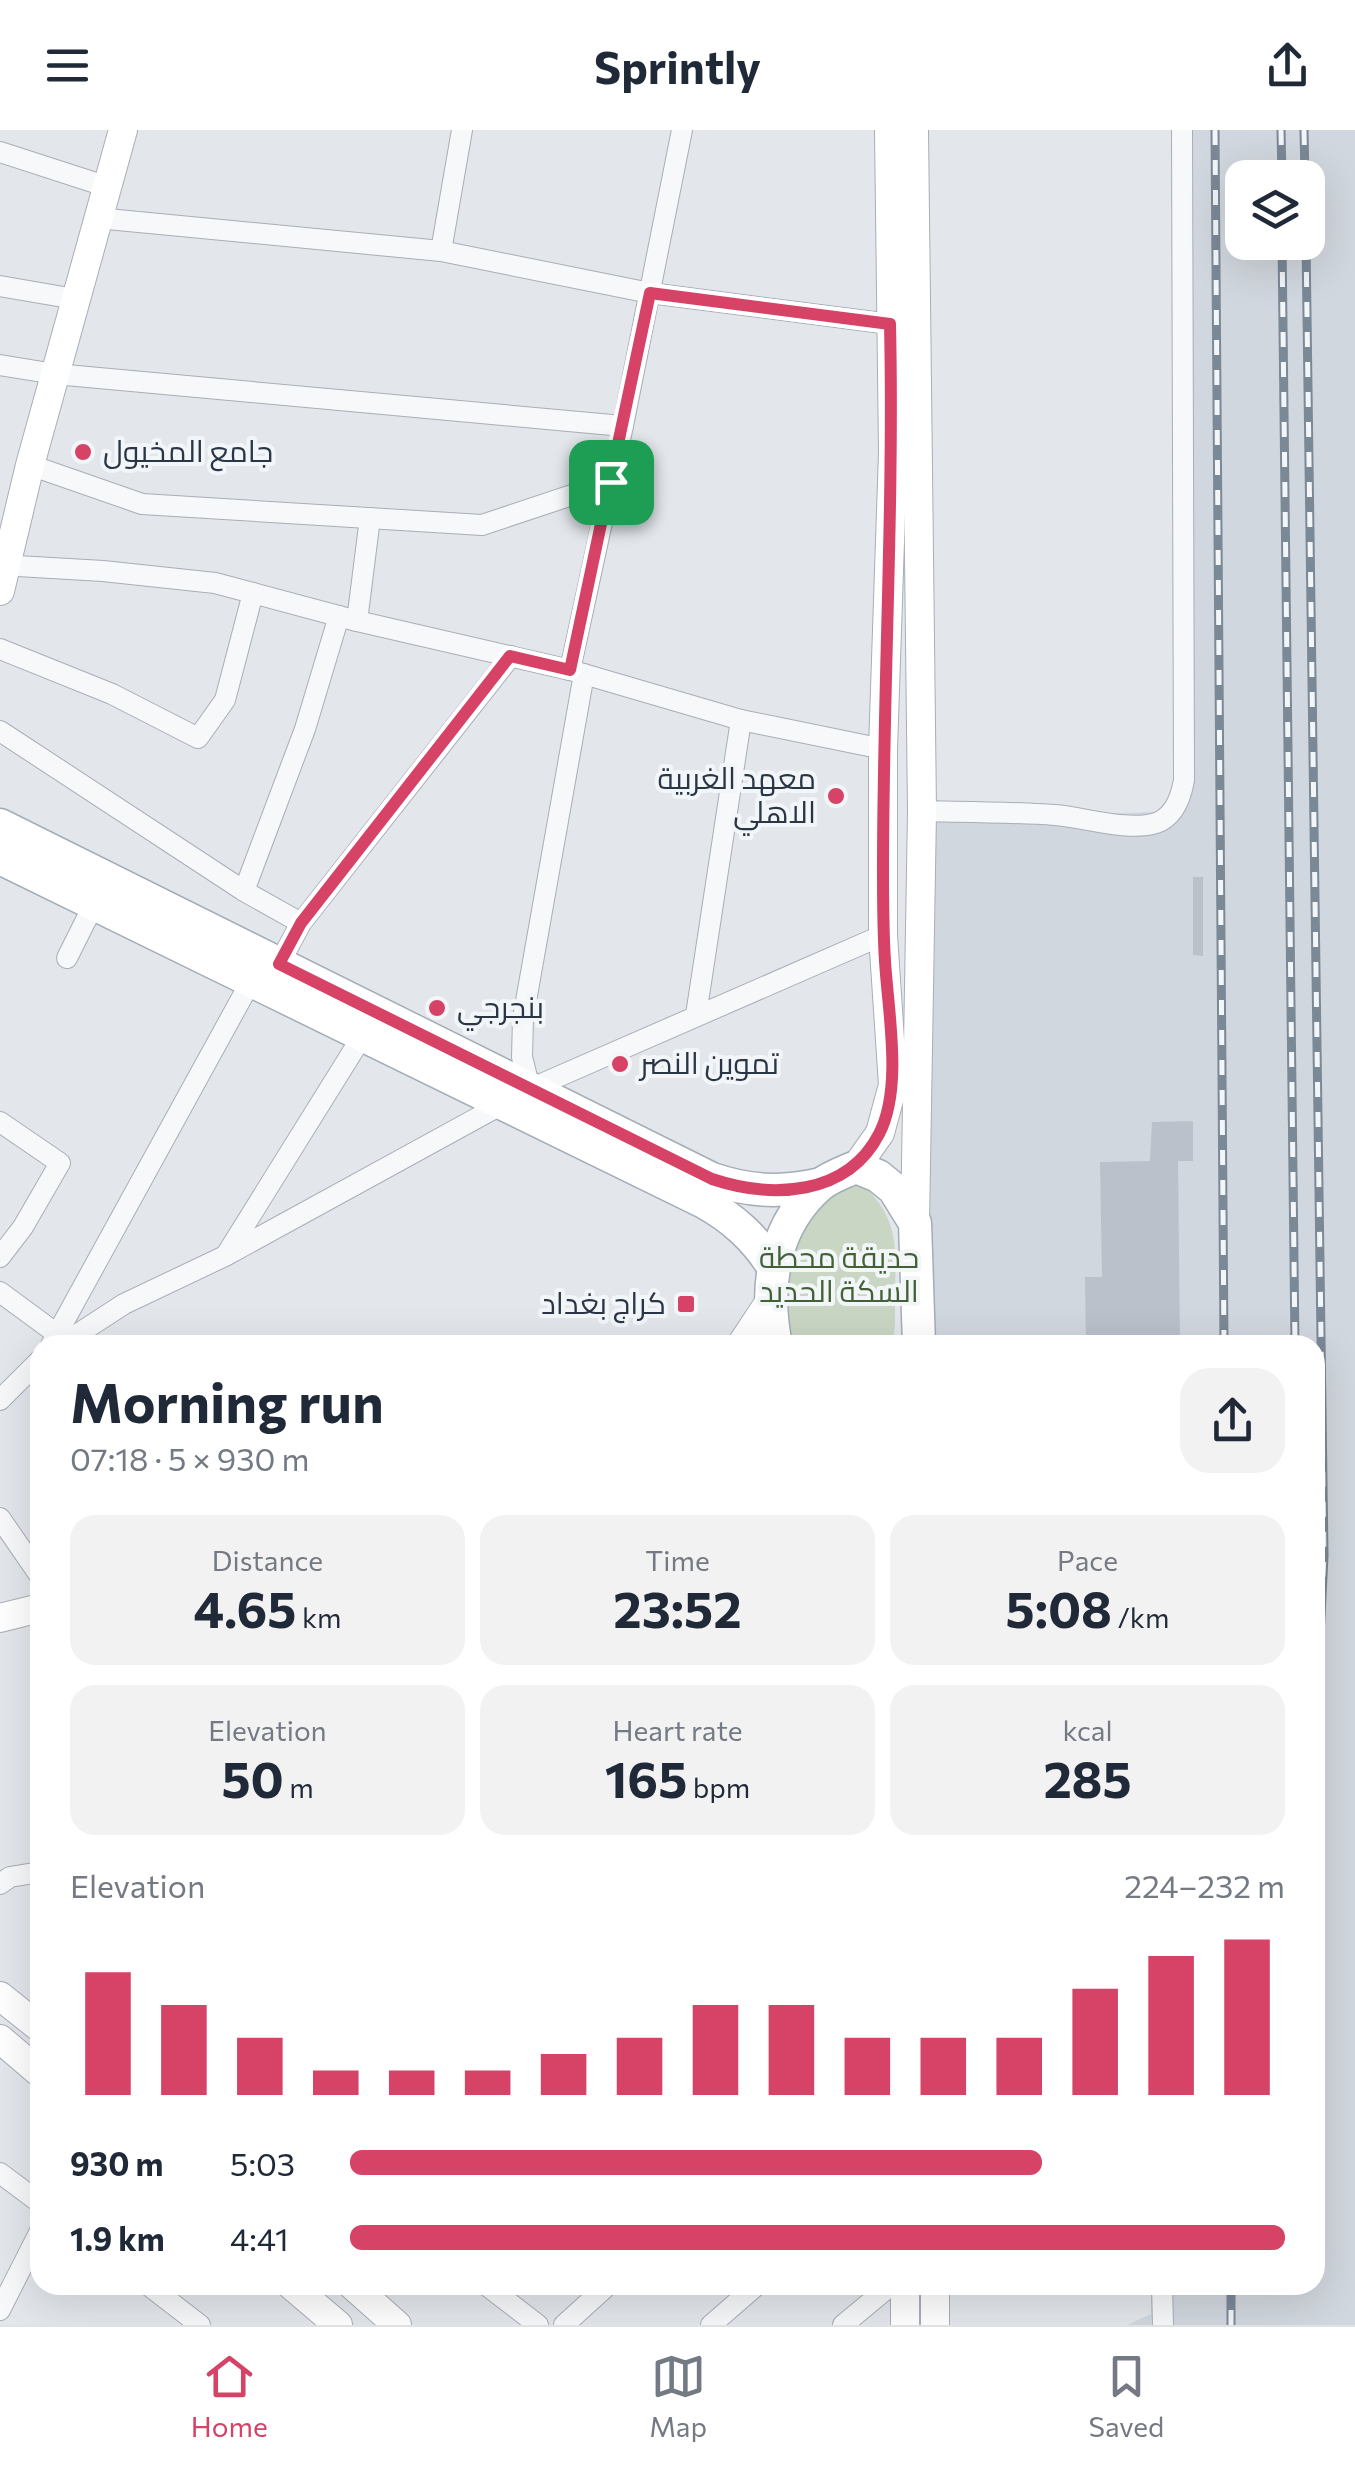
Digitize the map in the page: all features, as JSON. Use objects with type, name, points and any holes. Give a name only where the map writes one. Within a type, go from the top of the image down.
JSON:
[{"type":"main road","points":[[3,574],[123,130]]},
{"type":"main road","points":[[0,858],[94,904],[265,972],[363,1035],[712,1179],[777,1192],[821,1184],[856,1167],[880,1132],[893,1085],[883,935],[883,749],[893,452],[889,130]]},
{"type":"main road","points":[[914,130],[922,811],[916,1223],[919,1335]]},
{"type":"main road","points":[[0,825],[265,972],[517,1096],[720,1210],[750,1236],[774,1268]]},
{"type":"main road","points":[[856,1167],[878,1176],[894,1190],[916,1223]]},
{"type":"main road","points":[[775,1335],[770,1301],[780,1236],[821,1184]]},
{"type":"main road","points":[[748,1335],[770,1301]]},
{"type":"main road","points":[[0,1618],[30,1610]]},
{"type":"main road","points":[[0,1996],[30,2020]]},
{"type":"main road","points":[[0,2040],[30,2065]]},
{"type":"main road","points":[[303,2295],[338,2325]]},
{"type":"main road","points":[[363,2295],[397,2325]]},
{"type":"main road","points":[[932,2325],[934,2295]]},
{"type":"street","points":[[441,251],[462,130]]},
{"type":"street","points":[[517,1096],[522,1018],[576,672],[682,130]]},
{"type":"street","points":[[922,811],[1058,815],[1097,822],[1154,824],[1179,802],[1184,780],[1185,655],[1182,130]]},
{"type":"street","points":[[0,152],[105,186]]},
{"type":"street","points":[[97,218],[441,251],[650,293],[890,324]]},
{"type":"street","points":[[0,286],[75,299]]},
{"type":"street","points":[[0,365],[55,374],[623,426]]},
{"type":"street","points":[[30,465],[142,504],[482,526],[611,482]]},
{"type":"street","points":[[244,891],[348,619],[370,518]]},
{"type":"street","points":[[3,574],[102,571],[196,581],[576,672],[742,720],[883,749]]},
{"type":"street","points":[[0,649],[112,694],[198,738],[225,700],[253,593]]},
{"type":"street","points":[[59,1335],[265,972],[510,656]]},
{"type":"street","points":[[696,1014],[742,720]]},
{"type":"street","points":[[0,732],[244,891],[301,923]]},
{"type":"street","points":[[67,958],[94,904]]},
{"type":"street","points":[[67,1335],[225,1256],[517,1096],[883,935]]},
{"type":"street","points":[[225,1256],[363,1035]]},
{"type":"street","points":[[0,1122],[60,1162],[23,1227],[0,1257]]},
{"type":"street","points":[[0,1292],[49,1335]]},
{"type":"street","points":[[0,1400],[30,1370]]},
{"type":"street","points":[[0,1518],[30,1562]]},
{"type":"street","points":[[0,1884],[10,1877],[30,1874]]},
{"type":"street","points":[[0,2173],[30,2196]]},
{"type":"street","points":[[14,2325],[0,2312],[30,2251]]},
{"type":"street","points":[[161,2295],[200,2325]]},
{"type":"street","points":[[499,2295],[538,2325]]},
{"type":"street","points":[[564,2325],[597,2295]]},
{"type":"street","points":[[712,2325],[746,2295]]},
{"type":"street","points":[[1162,2295],[1163,2325]]},
{"type":"street","points":[[842,2325],[899,2297],[932,2325]]},
{"type":"shaded area","points":[[1187,130],[1355,130],[1355,2325],[1127,2325],[1151,2314],[1151,2295],[1325,2295],[1325,1335],[920,1335],[922,811],[1057,815],[1185,811]]},
{"type":"green space","name":"حديقة محطة السكة الحديد","points":[[840,1184],[862,1184],[883,1210],[893,1236],[893,1335],[790,1335],[782,1290],[792,1237]]},
{"type":"building","points":[[1193,877],[1203,877],[1203,956],[1193,955]]},
{"type":"building","points":[[1193,1121],[1193,1161],[1178,1161],[1180,1335],[1086,1335],[1085,1277],[1102,1277],[1100,1162],[1150,1161],[1152,1122]]},
{"type":"railway","points":[[1215,130],[1224,1335]]},
{"type":"railway","points":[[1281,130],[1282,160]]},
{"type":"railway","points":[[1304,130],[1305,160]]},
{"type":"railway","points":[[1282,260],[1295,1335]]},
{"type":"railway","points":[[1306,260],[1321,1335]]},
{"type":"railway","points":[[1231,2295],[1231,2325]]},
{"type":"place","name":"جامع المخيول","points":[[83,452]]},
{"type":"place","name":"معهد الغربية الاهلي","points":[[836,796]]},
{"type":"place","name":"بنجرجي","points":[[437,1008]]},
{"type":"place","name":"تموين النصر","points":[[620,1064]]},
{"type":"place","name":"كراج بغداد","points":[[686,1304]]},
{"type":"route","points":[[650,293],[890,324],[893,452],[883,749],[883,935],[893,1085],[880,1132],[856,1167],[821,1184],[777,1192],[712,1179],[279,964],[301,923],[510,656],[570,670],[611,482],[650,293]]}]
